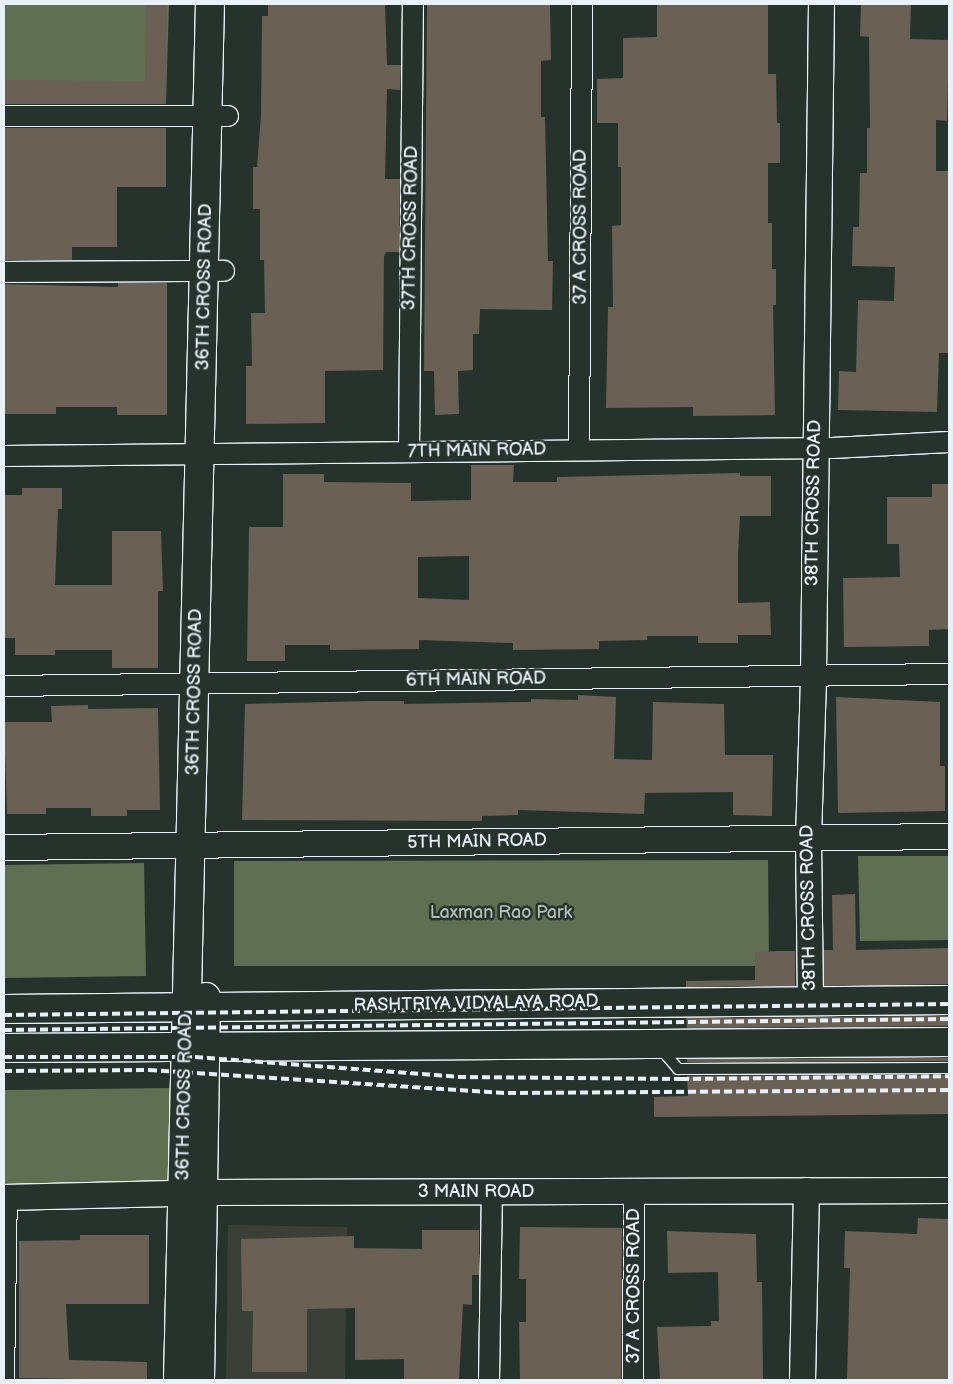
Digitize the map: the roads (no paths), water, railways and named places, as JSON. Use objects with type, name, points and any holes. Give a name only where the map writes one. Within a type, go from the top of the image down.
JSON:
[{"type":"main road","name":"36TH CROSS ROAD","points":[[210,4],[219,116]]},
{"type":"main road","name":"36TH CROSS ROAD","points":[[200,1380],[193,1193],[196,1007],[219,116],[228,4]]},
{"type":"main road","name":"RASHTRIYA VIDYALAYA ROAD","points":[[4,1009],[949,1000]]},
{"type":"main road","points":[[4,1048],[655,1042],[949,1042]]},
{"type":"main road","name":"36TH CROSS ROAD","points":[[178,1380],[193,1193]]},
{"type":"street","name":"37TH CROSS ROAD","points":[[409,452],[413,4]]},
{"type":"street","name":"37 A CROSS ROAD","points":[[580,450],[582,4]]},
{"type":"street","name":"38TH CROSS ROAD","points":[[810,1002],[808,838],[813,676],[814,448],[821,4]]},
{"type":"street","points":[[4,116],[219,116]]},
{"type":"street","points":[[4,272],[215,271]]},
{"type":"street","name":"7TH MAIN ROAD","points":[[4,456],[814,448],[949,442]]},
{"type":"street","name":"6TH MAIN ROAD","points":[[4,686],[949,674]]},
{"type":"street","name":"5TH MAIN ROAD","points":[[4,847],[949,836]]},
{"type":"street","points":[[802,1380],[806,1190]]},
{"type":"street","name":"3 MAIN ROAD","points":[[5,1197],[193,1193],[949,1190]]},
{"type":"street","name":"37 A CROSS ROAD","points":[[633,1380],[634,1191]]},
{"type":"street","points":[[489,1380],[492,1192]]},
{"type":"street","points":[[4,1380],[5,1197]]},
{"type":"lane","points":[[655,1042],[678,1069],[949,1068]]},
{"type":"railway","points":[[4,1015],[949,1004]]},
{"type":"railway","points":[[4,1030],[949,1019]]},
{"type":"railway","points":[[4,1057],[195,1057],[458,1077],[681,1079],[949,1076]]},
{"type":"railway","points":[[4,1071],[149,1070],[508,1093],[949,1090]]},
{"type":"park label","name":"Laxman Rao Park","points":[[501,913]]}]
